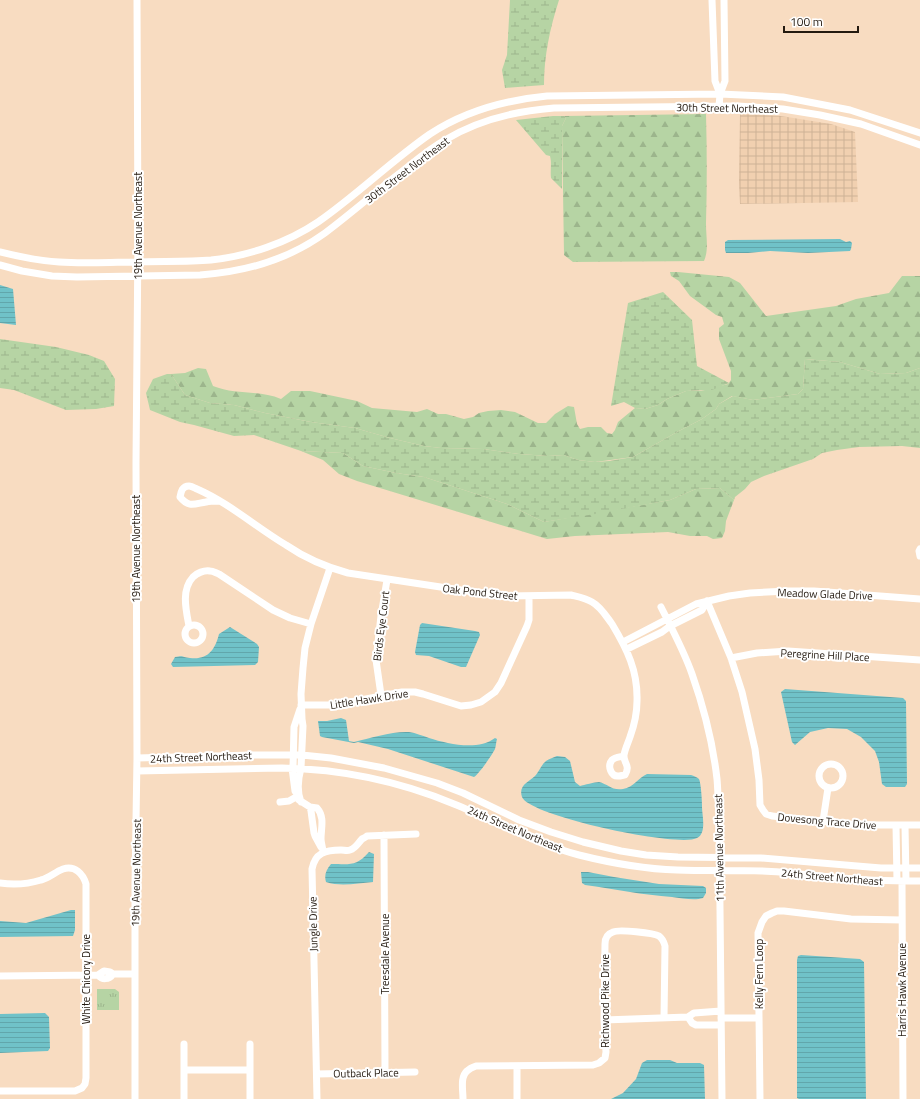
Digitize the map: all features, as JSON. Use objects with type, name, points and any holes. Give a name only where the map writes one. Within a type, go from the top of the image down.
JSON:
[{"type":"street","name":"19th Avenue Northeast","points":[[136,1099],[136,455],[138,276],[137,0]]},
{"type":"street","points":[[719,107],[720,94],[726,81],[724,1],[712,1],[714,81],[720,94]]},
{"type":"street","name":"30th Street Northeast","points":[[0,252],[22,258],[87,263],[210,260],[256,250],[296,235],[318,222],[409,150],[431,134],[453,121],[498,104],[526,98],[546,96],[720,94],[783,97],[850,110],[920,134]]},
{"type":"street","name":"30th Street Northeast","points":[[0,265],[22,271],[52,276],[77,277],[219,274],[263,264],[283,256],[324,233],[444,140],[470,127],[491,119],[520,112],[554,108],[752,107],[783,109],[861,124],[920,145]]},
{"type":"street","name":"Oak Pond Street","points":[[219,501],[190,504],[184,502],[180,497],[181,491],[184,487],[190,486],[204,492],[219,501],[285,545],[299,553],[330,568],[348,573],[500,596],[571,595],[581,597],[592,602],[602,610],[623,642],[627,649],[633,669],[637,701],[636,717],[624,756]]},
{"type":"street","points":[[920,549],[920,556]]},
{"type":"street","points":[[299,800],[303,726],[301,705],[303,661],[311,624],[330,568]]},
{"type":"street","points":[[189,626],[186,610],[186,590],[189,581],[196,574],[203,571],[210,571],[219,574],[273,610],[290,618],[311,624]]},
{"type":"street","name":"Birds Eye Court","points":[[381,695],[376,660],[379,629],[387,580]]},
{"type":"street","name":"Meadow Glade Drive","points":[[623,642],[696,604],[716,598],[750,593],[814,591],[920,599]]},
{"type":"street","name":"Little Hawk Drive","points":[[301,705],[335,705],[402,692],[415,692],[461,706],[481,702],[495,692],[501,683],[527,626],[529,620],[529,596]]},
{"type":"street","points":[[627,649],[702,610],[707,601]]},
{"type":"street","name":"Dovesong Trace Drive","points":[[707,601],[731,658],[742,692],[755,749],[759,780],[760,805],[766,814],[772,816],[848,824],[920,825]]},
{"type":"street","name":"11th Avenue Northeast","points":[[661,608],[681,646],[692,674],[702,705],[717,780],[720,870],[722,1099]]},
{"type":"street","name":"Peregrine Hill Place","points":[[731,658],[757,653],[788,652],[920,660]]},
{"type":"street","points":[[299,800],[292,768],[294,727],[301,705]]},
{"type":"street","name":"24th Street Northeast","points":[[137,758],[253,755],[293,755],[331,758],[384,768],[438,783],[463,793],[518,820],[582,842],[621,851],[678,858],[761,858],[842,865],[920,868]]},
{"type":"street","name":"24th Street Northeast","points":[[137,771],[301,768],[339,772],[377,779],[431,795],[546,845],[579,855],[618,863],[646,868],[676,870],[762,871],[881,881],[920,881]]},
{"type":"street","points":[[823,821],[828,788]]},
{"type":"street","points":[[280,802],[299,800],[310,807],[315,836],[323,852],[350,850],[356,847],[362,839],[367,836],[416,834]]},
{"type":"street","points":[[896,825],[896,868],[901,881]]},
{"type":"street","points":[[901,881],[906,868],[905,825]]},
{"type":"street","name":"Treesdale Avenue","points":[[384,835],[385,1072]]},
{"type":"street","name":"Jungle Drive","points":[[317,1099],[312,869],[319,854],[323,852]]},
{"type":"street","name":"White Chicory Drive","points":[[0,883],[28,883],[40,880],[63,869],[69,868],[80,872],[83,875],[86,884],[85,1084],[82,1088],[75,1091],[0,1091]]},
{"type":"street","name":"Harris Hawk Avenue","points":[[901,881],[903,1099]]},
{"type":"street","name":"Kelly Fern Loop","points":[[760,1099],[758,933],[766,916],[772,913],[784,911],[851,918],[902,920]]},
{"type":"street","name":"Richwood Pike Drive","points":[[463,1099],[464,1075],[468,1070],[476,1066],[593,1065],[599,1063],[605,1058],[605,940],[608,934],[617,930],[657,935],[664,942],[664,1018]]},
{"type":"street","points":[[0,976],[98,975],[104,971],[113,974],[135,974]]},
{"type":"street","points":[[604,1020],[688,1017],[694,1013],[721,1018],[759,1018]]},
{"type":"street","points":[[688,1017],[692,1023],[696,1025],[721,1018]]},
{"type":"street","points":[[184,1044],[184,1099]]},
{"type":"street","points":[[250,1044],[250,1099]]},
{"type":"street","points":[[516,1066],[517,1099]]},
{"type":"street","points":[[185,1070],[250,1070]]},
{"type":"street","name":"Outback Place","points":[[317,1074],[415,1072]]},
{"type":"shaded area","points":[[740,114],[781,116],[831,124],[855,132],[858,202],[740,204]]},
{"type":"green space","points":[[510,0],[559,0],[548,42],[544,85],[505,88],[502,70],[507,55]]},
{"type":"green space","points":[[706,114],[707,248],[704,261],[573,262],[564,255],[562,126],[566,118],[564,116]]},
{"type":"green space","points":[[564,116],[566,118],[562,126],[562,189],[551,178],[550,156],[546,155],[516,120]]},
{"type":"green space","points":[[670,272],[729,277],[740,283],[766,316],[836,306],[856,299],[889,293],[902,276],[920,276],[920,368],[906,373],[880,374],[840,362],[805,359],[803,389],[798,394],[753,400],[732,396],[719,404],[716,409],[702,419],[633,457],[595,462],[578,460],[564,455],[548,456],[483,449],[424,446],[355,428],[311,422],[234,405],[210,403],[185,395],[171,374],[185,373],[198,368],[206,369],[213,386],[230,391],[265,394],[281,399],[291,391],[310,391],[357,401],[372,408],[417,412],[427,409],[438,414],[446,414],[464,419],[473,417],[479,413],[501,410],[515,412],[538,423],[546,423],[555,414],[568,406],[574,407],[577,424],[580,429],[588,427],[601,427],[607,433],[612,434],[618,422],[635,408],[645,409],[658,405],[667,399],[686,391],[701,391],[728,384],[731,380],[731,371],[719,339],[719,328],[724,324],[722,317],[716,315],[690,296],[679,281],[671,276]]},
{"type":"green space","points":[[663,292],[692,320],[697,366],[729,383],[712,390],[686,391],[667,399],[658,405],[645,409],[635,408],[624,402],[611,406],[628,303]]},
{"type":"green space","points":[[0,339],[56,347],[89,355],[104,361],[115,379],[114,406],[96,409],[66,410],[14,390],[0,388]]},
{"type":"green space","points":[[805,359],[840,362],[880,374],[906,373],[920,368],[920,448],[902,446],[859,447],[822,453],[813,459],[751,482],[735,497],[734,500],[720,488],[696,489],[670,500],[544,522],[507,504],[424,477],[363,466],[343,453],[301,451],[254,435],[234,436],[180,422],[150,410],[146,393],[153,379],[171,374],[185,395],[210,403],[234,405],[311,422],[355,428],[424,446],[483,449],[548,456],[564,455],[578,460],[595,462],[633,457],[702,419],[716,409],[719,404],[733,396],[753,400],[798,394],[803,389]]},
{"type":"green space","points":[[301,451],[343,453],[363,466],[424,477],[507,504],[544,522],[670,500],[696,489],[720,488],[734,500],[726,521],[725,531],[722,538],[713,539],[707,536],[690,536],[668,532],[575,536],[547,539],[357,481],[339,474],[323,460]]},
{"type":"green space","points":[[97,989],[115,989],[119,992],[119,1010],[97,1010]]},
{"type":"water","points":[[840,239],[846,242],[850,241],[852,243],[850,251],[808,253],[770,251],[726,253],[725,250],[725,242],[728,240]]},
{"type":"water","points":[[0,285],[13,289],[16,325],[0,323]]},
{"type":"water","points":[[422,623],[479,632],[480,635],[466,667],[461,667],[429,656],[416,655],[415,652],[420,625]]},
{"type":"water","points":[[230,627],[257,644],[259,647],[258,662],[255,665],[173,667],[171,664],[175,657],[182,656],[196,658],[206,656],[213,649],[219,634]]},
{"type":"water","points":[[785,689],[903,698],[906,701],[907,784],[905,787],[886,787],[882,784],[879,762],[875,751],[861,737],[847,729],[828,728],[810,732],[795,745],[792,742],[781,692]]},
{"type":"water","points":[[341,718],[346,720],[349,741],[354,742],[382,735],[403,732],[412,732],[437,740],[463,745],[480,744],[495,738],[497,739],[493,752],[474,777],[388,749],[358,742],[354,743],[320,736],[318,721]]},
{"type":"water","points":[[557,756],[565,757],[570,761],[575,782],[580,786],[599,782],[613,788],[623,789],[627,788],[647,774],[691,775],[696,777],[699,779],[701,788],[703,828],[700,836],[685,840],[636,834],[576,821],[531,805],[522,797],[521,793],[523,787],[538,773],[546,761]]},
{"type":"water","points":[[369,852],[374,854],[373,882],[344,884],[326,882],[326,873],[331,864],[352,864],[360,860]]},
{"type":"water","points":[[581,872],[659,884],[703,886],[706,888],[706,893],[703,898],[692,899],[650,895],[585,885],[582,883]]},
{"type":"water","points":[[75,910],[75,930],[73,936],[0,937],[0,921],[26,923]]},
{"type":"water","points":[[798,956],[860,959],[864,962],[866,1099],[797,1098],[797,960]]},
{"type":"water","points":[[45,1013],[49,1017],[50,1048],[48,1051],[0,1053],[0,1014]]},
{"type":"water","points":[[647,1060],[670,1060],[677,1063],[700,1063],[704,1065],[705,1099],[611,1099],[623,1093],[636,1079],[642,1063]]}]
